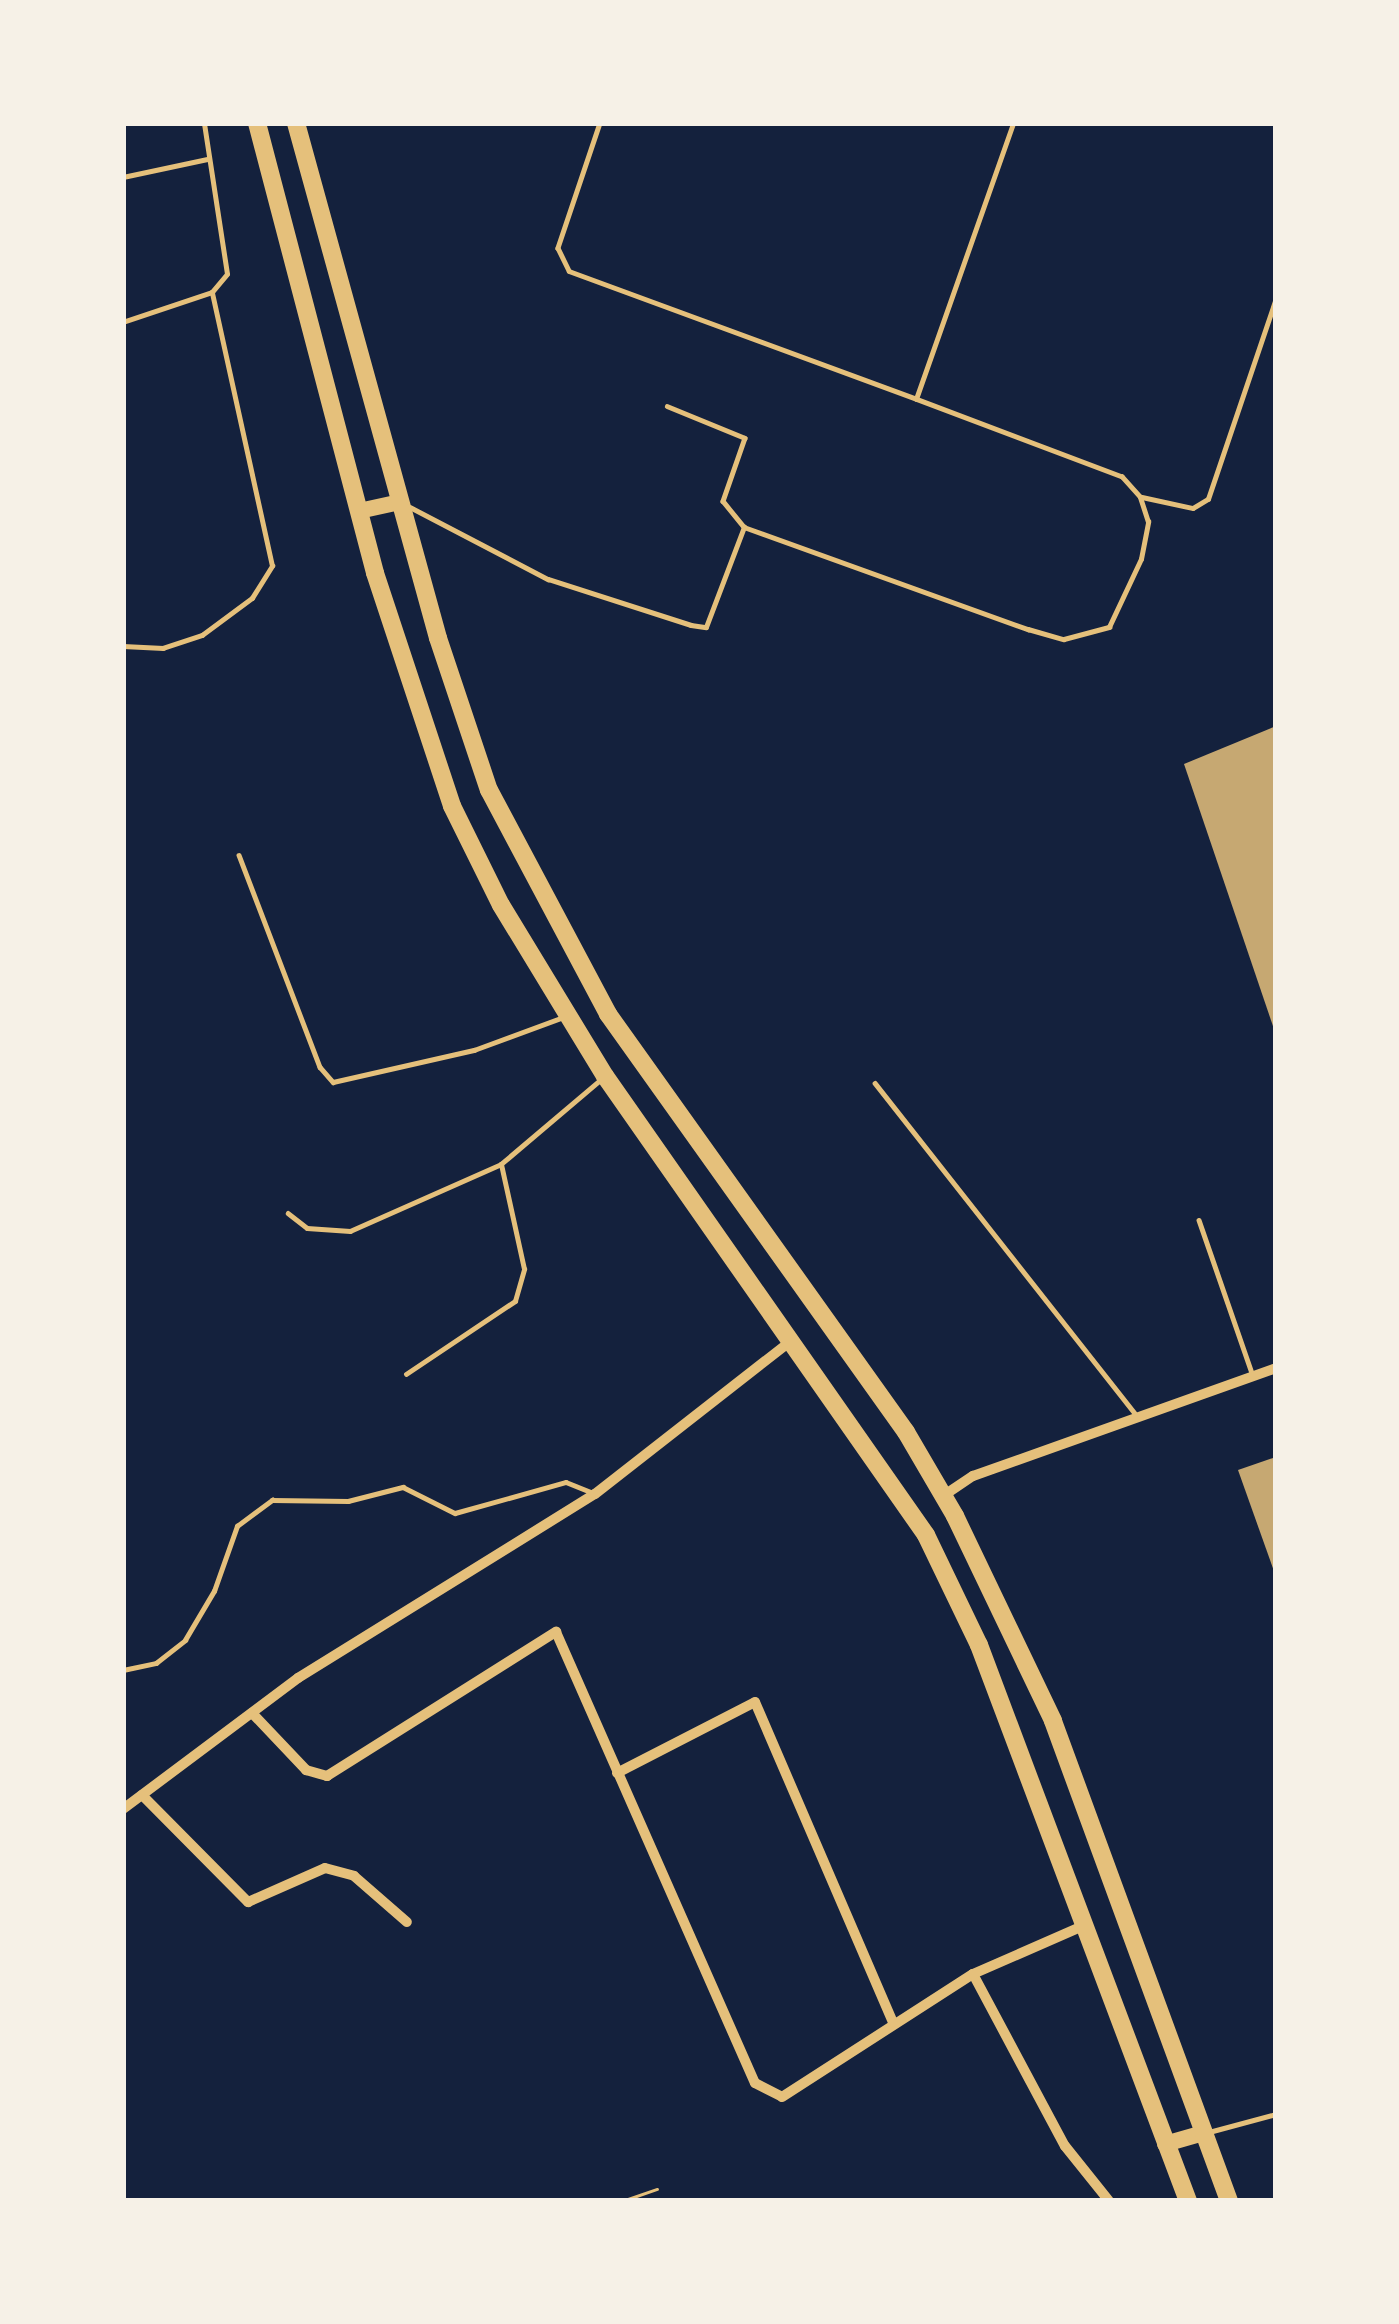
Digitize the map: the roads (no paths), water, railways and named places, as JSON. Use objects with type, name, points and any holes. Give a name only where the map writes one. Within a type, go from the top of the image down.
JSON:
[{"type":"highway","points":[[257,123],[359,511],[452,806],[566,1016],[882,1463],[945,1572],[1188,2201]]},
{"type":"highway","points":[[296,123],[400,502],[489,790],[568,946],[943,1496],[1053,1721],[1229,2201]]},
{"type":"main road","points":[[359,511],[400,502]]},
{"type":"main road","points":[[1165,2144],[1203,2133]]},
{"type":"street","points":[[123,1809],[252,1713],[595,1494],[792,1340]]},
{"type":"street","points":[[943,1496],[974,1476],[1276,1368]]},
{"type":"street","points":[[252,1713],[306,1770],[327,1776],[556,1632],[754,2083],[782,2097],[892,2022],[974,1974],[1085,1925]]},
{"type":"street","points":[[617,1773],[755,1702],[892,2022]]},
{"type":"street","points":[[142,1795],[248,1901],[325,1868],[354,1876],[407,1922]]},
{"type":"street","points":[[974,1974],[1065,2146],[1109,2201]]},
{"type":"lane","points":[[123,322],[212,292],[227,274],[204,123]]},
{"type":"lane","points":[[600,123],[558,248],[569,271],[1122,477],[1141,497],[1148,522],[1128,594],[1109,627],[1064,639],[744,527],[724,501],[745,438],[667,406]]},
{"type":"lane","points":[[916,399],[1013,123]]},
{"type":"lane","points":[[123,177],[208,160]]},
{"type":"lane","points":[[123,646],[163,649],[202,635],[252,598],[272,566],[212,292]]},
{"type":"lane","points":[[1141,497],[1193,508],[1208,499],[1276,298]]},
{"type":"lane","points":[[400,502],[548,579],[706,627],[744,527]]},
{"type":"lane","points":[[239,855],[320,1067],[333,1082],[474,1050],[566,1016]]},
{"type":"lane","points":[[288,1213],[307,1228],[350,1231],[501,1164],[605,1076]]},
{"type":"lane","points":[[875,1084],[1138,1417]]},
{"type":"lane","points":[[406,1374],[515,1301],[524,1269],[501,1164]]},
{"type":"lane","points":[[1199,1220],[1253,1376]]},
{"type":"lane","points":[[123,1670],[156,1663],[185,1640],[214,1591],[237,1526],[272,1500],[348,1501],[416,1488],[455,1513],[566,1482],[595,1494]]},
{"type":"lane","points":[[1203,2133],[1276,2114]]}]
